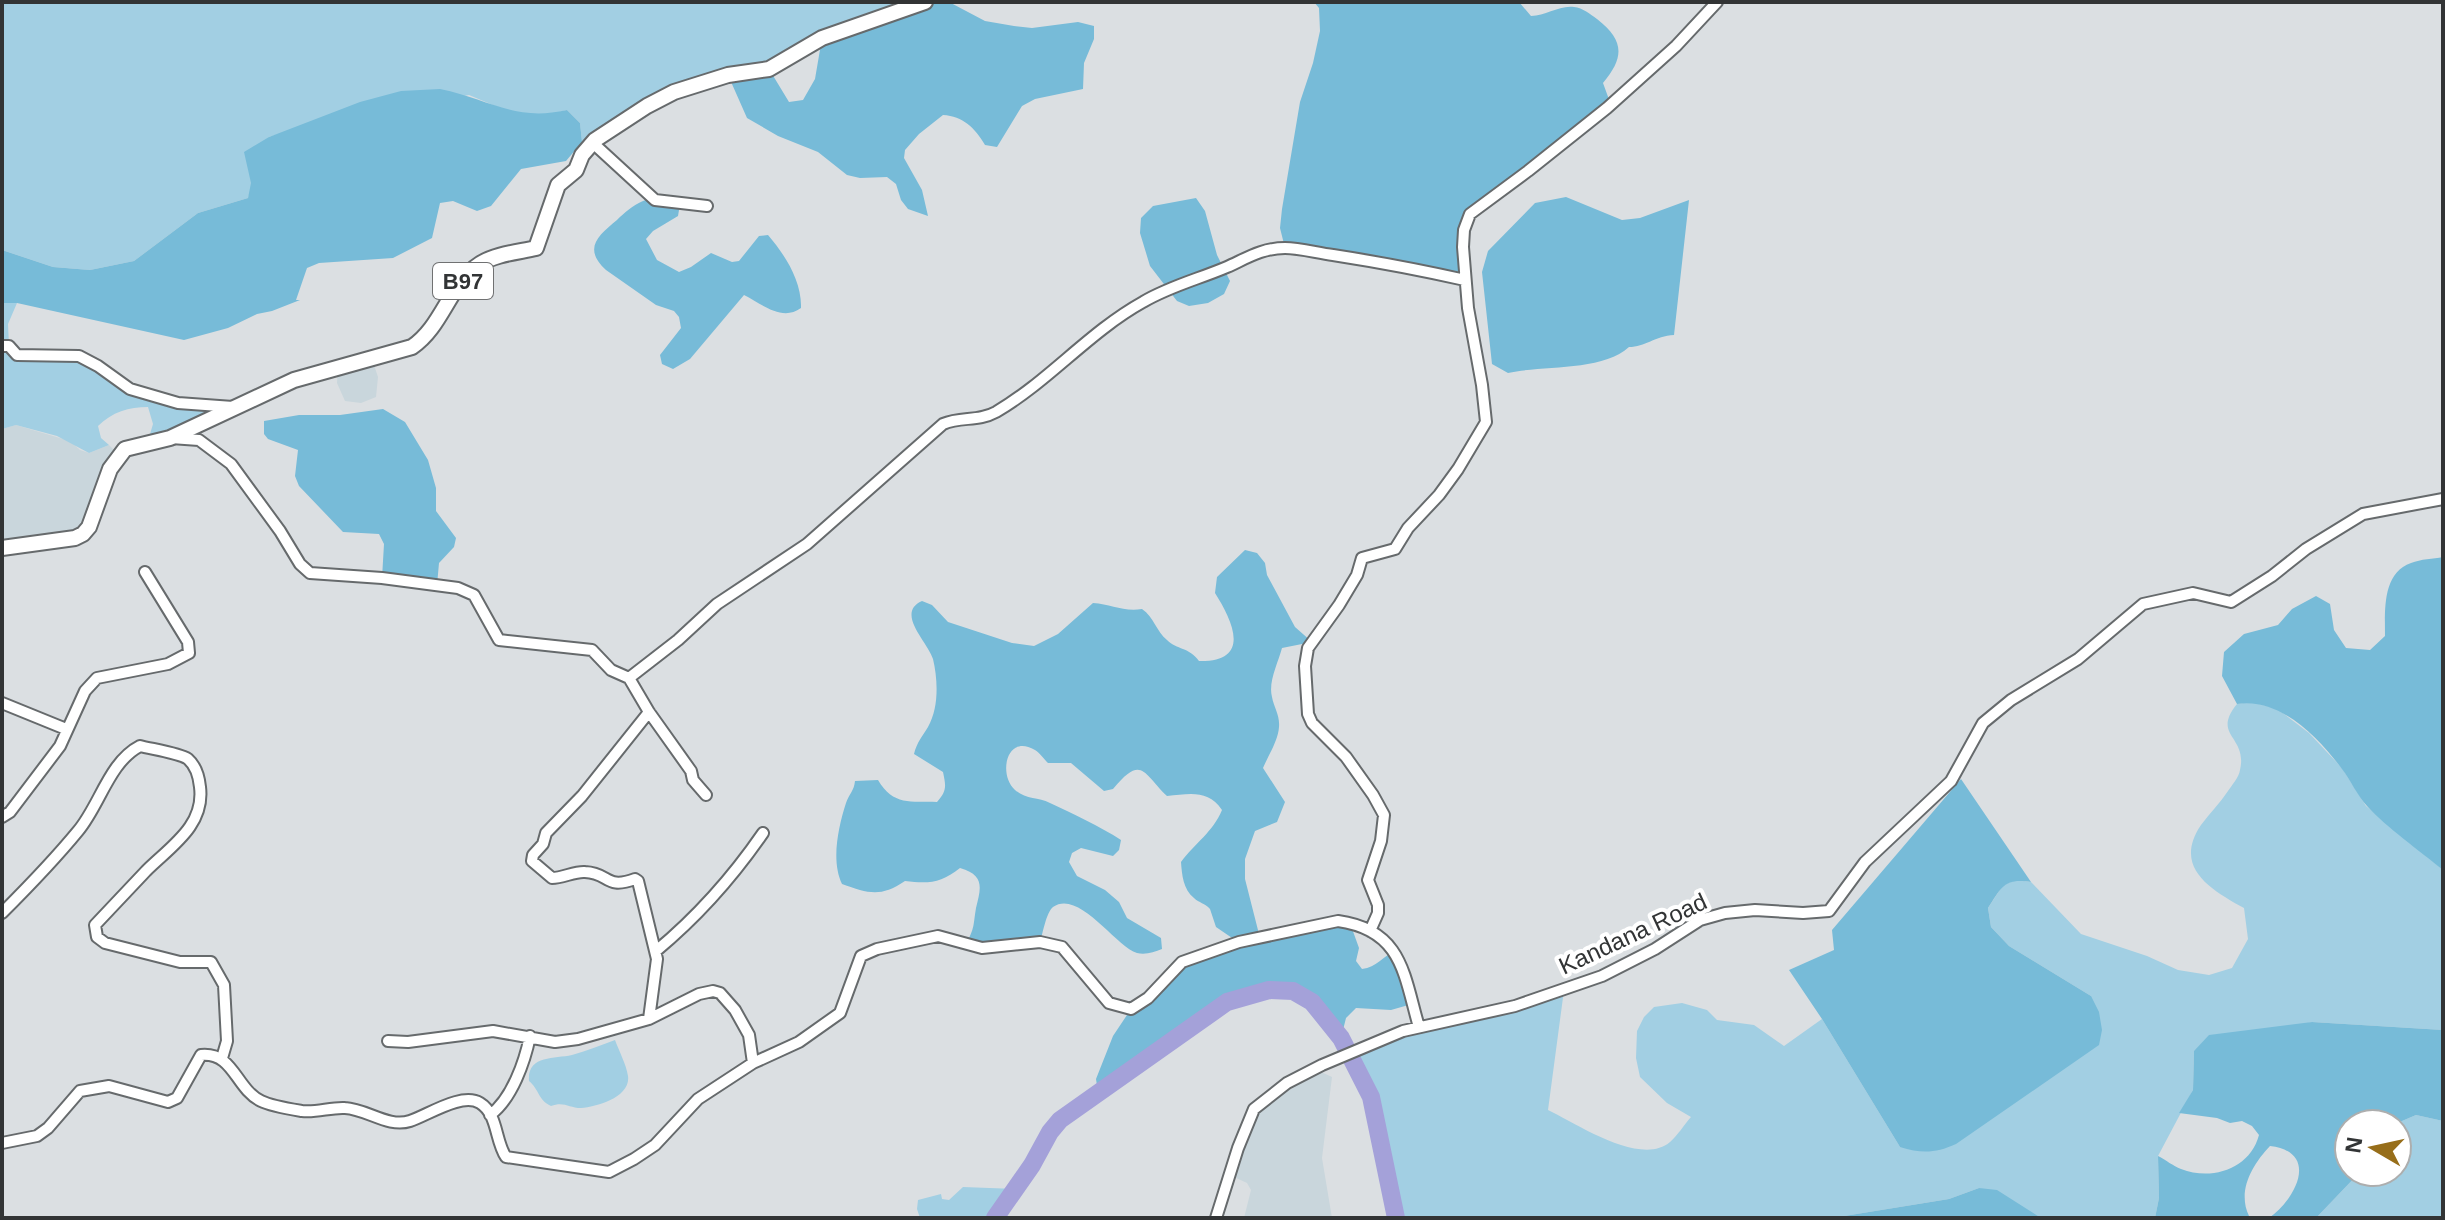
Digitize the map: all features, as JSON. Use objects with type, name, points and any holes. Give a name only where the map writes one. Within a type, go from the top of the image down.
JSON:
[{"type":"main road","name":"B97","points":[[2,548],[75,538],[83,534],[92,519],[114,461],[131,446],[170,438],[294,380],[412,347],[423,339],[462,283],[482,263],[536,248],[558,185],[576,170],[582,155],[595,140],[647,106],[674,92],[728,75],[769,69],[822,38],[925,2]]},
{"type":"street","points":[[1370,931],[1378,905],[1368,880],[1381,841],[1384,815],[1346,757],[1312,723],[1308,714],[1305,657],[1357,575],[1362,558],[1395,549],[1408,528],[1452,478],[1486,422],[1465,280],[1463,239],[1470,214],[1611,105],[1676,46],[1717,2]]},
{"type":"street","points":[[594,144],[655,200],[707,206]]},
{"type":"street","points":[[629,678],[678,640],[717,604],[807,544],[943,424],[952,420],[980,420],[996,412],[1048,376],[1097,334],[1142,302],[1185,281],[1226,268],[1257,251],[1285,248],[1409,267],[1465,280]]},
{"type":"street","points":[[2,346],[9,346],[17,355],[79,356],[130,389],[178,403],[233,407]]},
{"type":"street","points":[[170,438],[199,440],[231,464],[300,564],[310,573],[458,588],[474,595],[499,640],[592,650],[611,670],[629,678],[691,771],[693,780],[706,795]]},
{"type":"street","name":"Kandana Road","points":[[1419,1027],[1515,1006],[1602,976],[1655,949],[1700,920],[1725,913],[1755,910],[1829,911],[1865,862],[1951,781],[1983,723],[2011,700],[2078,659],[2143,604],[2193,593],[2231,602],[2272,576],[2306,549],[2363,514],[2443,499]]},
{"type":"street","points":[[2,817],[10,812],[60,746],[85,691],[97,678],[168,664],[189,653],[188,642],[145,572]]},
{"type":"street","points":[[2,703],[66,729]]},
{"type":"street","points":[[649,712],[582,796],[546,833],[532,861],[552,878],[584,871],[614,884],[638,881],[656,951],[649,1019]]},
{"type":"street","points":[[2,913],[80,829],[104,786],[131,751],[140,746],[188,759],[199,774],[201,793],[200,805],[190,827],[176,845],[150,867],[95,925],[97,937],[105,943],[180,962],[211,962],[224,985],[227,1041],[222,1058]]},
{"type":"street","points":[[656,951],[698,913],[738,870],[763,833]]},
{"type":"street","points":[[2,1143],[37,1136],[48,1128],[80,1091],[109,1086],[168,1102],[177,1098],[201,1055],[214,1054],[222,1058],[245,1088],[261,1101],[305,1112],[347,1108],[391,1121],[408,1122],[453,1102],[474,1100],[482,1103],[490,1115],[506,1157],[609,1172],[655,1145],[698,1099],[753,1063],[799,1042],[840,1013],[861,956],[869,951],[938,936],[982,948],[1040,942],[1062,947],[1109,1003],[1131,1009],[1148,998],[1182,962],[1239,942],[1338,921],[1370,931],[1395,951],[1419,1027],[1322,1065],[1287,1083],[1254,1109],[1216,1218]]},
{"type":"street","points":[[388,1041],[408,1042],[474,1032],[530,1036],[555,1042],[578,1039],[649,1019],[699,994],[718,991],[735,1010],[749,1035],[753,1063]]},
{"type":"street","points":[[490,1115],[510,1090],[530,1036]]},
{"type":"shaded area","points":[[2,2],[925,2],[788,59],[674,92],[594,144],[582,142],[580,123],[567,110],[544,116],[507,111],[469,95],[295,129],[269,137],[248,198],[198,213],[134,261],[90,270],[53,267],[2,250]]},
{"type":"shaded area","points":[[925,2],[949,2],[985,21],[1014,26],[1032,28],[1078,22],[1094,26],[1094,39],[1084,63],[1083,89],[1035,99],[1022,106],[997,147],[985,145],[973,128],[962,120],[943,115],[905,150],[904,158],[922,190],[928,216],[908,209],[901,200],[896,184],[887,177],[847,175],[818,152],[778,136],[747,118],[728,75],[769,69],[789,102],[803,100],[815,79],[822,38]]},
{"type":"shaded area","points":[[1314,2],[1519,2],[1531,16],[1574,7],[1597,19],[1617,42],[1618,57],[1603,83],[1611,105],[1470,214],[1465,280],[1285,248],[1280,228],[1282,209],[1300,102],[1320,31],[1319,8]]},
{"type":"shaded area","points":[[440,89],[517,111],[548,113],[567,110],[580,123],[582,142],[566,161],[521,169],[491,206],[477,211],[453,201],[440,203],[432,238],[393,258],[319,263],[307,268],[296,300],[300,300],[257,314],[228,328],[184,340],[17,303],[2,303],[2,250],[53,267],[90,270],[134,261],[198,213],[248,198],[251,183],[244,152],[269,137],[360,102],[401,91]]},
{"type":"shaded area","points":[[668,195],[680,204],[678,216],[653,231],[646,239],[657,260],[679,272],[711,253],[732,262],[739,261],[759,236],[768,235],[791,269],[799,288],[801,308],[794,312],[779,312],[744,295],[690,359],[673,369],[662,364],[660,355],[681,328],[679,317],[606,270],[595,255],[594,248],[604,231],[632,207]]},
{"type":"shaded area","points":[[1566,197],[1622,220],[1640,218],[1689,200],[1674,335],[1629,347],[1617,355],[1588,364],[1508,373],[1492,364],[1482,272],[1488,251],[1535,203]]},
{"type":"shaded area","points":[[1196,198],[1205,211],[1217,255],[1230,281],[1224,294],[1208,303],[1189,306],[1177,301],[1150,266],[1140,233],[1141,218],[1153,206]]},
{"type":"shaded area","points":[[2,303],[17,303],[8,324],[9,346],[17,355],[79,356],[111,378],[178,403],[233,407],[148,441],[153,424],[148,407],[121,411],[98,426],[101,438],[109,445],[89,453],[57,436],[16,425],[2,429]]},
{"type":"shaded area","points":[[372,359],[378,377],[376,397],[361,403],[345,401],[337,383],[338,366]]},
{"type":"shaded area","points":[[383,409],[405,422],[428,460],[436,488],[436,511],[456,538],[454,547],[439,563],[437,585],[382,578],[384,544],[379,534],[343,532],[299,486],[295,476],[298,450],[268,439],[264,434],[264,421],[299,415],[340,415]]},
{"type":"shaded area","points":[[16,425],[70,441],[89,453],[109,445],[119,455],[83,534],[2,548],[2,429]]},
{"type":"shaded area","points":[[1245,550],[1257,553],[1265,563],[1267,575],[1295,627],[1312,642],[1282,648],[1272,679],[1271,691],[1279,727],[1263,768],[1285,802],[1277,822],[1255,831],[1245,859],[1245,879],[1260,938],[1350,923],[1359,948],[1356,961],[1362,969],[1395,951],[1412,1004],[1391,1010],[1356,1008],[1346,1018],[1341,1038],[1320,1010],[1300,994],[1272,989],[1251,993],[1211,1013],[1140,1066],[1098,1092],[1096,1079],[1113,1036],[1131,1009],[1182,962],[1238,942],[1216,927],[1210,909],[1190,894],[1183,877],[1181,862],[1218,818],[1222,810],[1217,803],[1198,794],[1167,796],[1147,774],[1137,770],[1130,772],[1113,789],[1104,791],[1071,763],[1048,763],[1037,751],[1025,746],[1011,751],[1006,766],[1015,790],[1059,807],[1121,840],[1119,850],[1113,856],[1081,848],[1072,853],[1069,862],[1077,876],[1105,890],[1119,902],[1127,918],[1161,938],[1162,949],[1144,954],[1128,948],[1085,912],[1063,904],[1051,910],[1040,942],[966,944],[979,894],[979,883],[974,874],[960,868],[941,879],[905,881],[881,892],[842,884],[836,855],[843,813],[855,781],[878,780],[896,798],[911,801],[937,802],[944,791],[943,772],[914,754],[932,719],[936,694],[933,659],[912,620],[915,606],[922,601],[932,605],[948,622],[1012,643],[1034,646],[1058,634],[1093,603],[1142,609],[1171,643],[1191,653],[1199,661],[1216,659],[1227,655],[1234,638],[1227,615],[1215,593],[1217,577]]},
{"type":"shaded area","points":[[2443,557],[2443,870],[2367,806],[2342,769],[2310,733],[2283,713],[2268,707],[2237,704],[2222,676],[2224,652],[2244,634],[2278,625],[2292,609],[2316,596],[2330,604],[2334,630],[2346,648],[2370,650],[2385,636],[2387,594],[2395,575],[2411,563]]},
{"type":"shaded area","points":[[2250,702],[2276,708],[2309,733],[2342,768],[2366,806],[2443,870],[2443,1030],[2312,1022],[2194,1051],[2193,1090],[2158,1156],[2159,1198],[2155,1218],[2041,1218],[1979,1188],[1949,1199],[1832,1218],[1396,1218],[1371,1097],[1349,1053],[1403,1031],[1564,990],[1548,1110],[1609,1141],[1643,1150],[1670,1142],[1691,1117],[1667,1103],[1640,1077],[1636,1058],[1637,1031],[1654,1007],[1682,1003],[1707,1010],[1717,1020],[1754,1025],[1784,1046],[1822,1019],[1900,1147],[2091,996],[2009,946],[1991,927],[1988,908],[2003,885],[2016,880],[2031,882],[2081,934],[2178,970],[2209,975],[2232,968],[2248,939],[2244,908],[2200,876],[2191,854],[2193,840],[2201,825],[2239,773],[2241,759],[2228,723],[2237,704]]},
{"type":"shaded area","points":[[1961,779],[2031,882],[2015,881],[2001,889],[1988,908],[1991,927],[2009,946],[2091,996],[2099,1012],[2102,1030],[2099,1045],[1956,1144],[1922,1152],[1900,1147],[1789,970],[1834,950],[1832,930]]},
{"type":"shaded area","points":[[2312,1022],[2443,1030],[2443,1121],[2413,1116],[2413,1108],[2333,1108],[2333,1188],[2345,1188],[2316,1218],[2269,1218],[2288,1200],[2298,1177],[2299,1166],[2295,1157],[2285,1150],[2270,1146],[2257,1161],[2246,1188],[2246,1207],[2249,1216],[2254,1218],[2155,1218],[2159,1198],[2158,1156],[2178,1168],[2205,1174],[2217,1172],[2239,1164],[2254,1147],[2259,1135],[2252,1126],[2242,1121],[2230,1123],[2217,1118],[2179,1113],[2193,1090],[2194,1051],[2209,1035]]},
{"type":"shaded area","points":[[615,1040],[628,1076],[624,1090],[612,1100],[581,1108],[563,1104],[551,1106],[543,1101],[529,1081],[532,1067],[537,1062],[572,1055]]},
{"type":"shaded area","points":[[1319,1071],[1332,1077],[1322,1158],[1332,1218],[1244,1218],[1251,1190],[1247,1183],[1234,1177],[1234,1172],[1256,1113]]},
{"type":"shaded area","points":[[2413,1116],[2443,1121],[2442,1218],[2316,1218],[2345,1188],[2413,1188]]},
{"type":"shaded area","points":[[963,1187],[1016,1189],[995,1218],[920,1218],[918,1200],[941,1194],[942,1199],[949,1200]]},
{"type":"shaded area","points":[[1979,1188],[1997,1190],[2041,1218],[1832,1218],[1949,1199]]},
{"type":"waterway","points":[[995,1218],[1060,1120],[1227,1002],[1269,990],[1293,991],[1312,1002],[1341,1038],[1371,1097],[1396,1218]]}]
